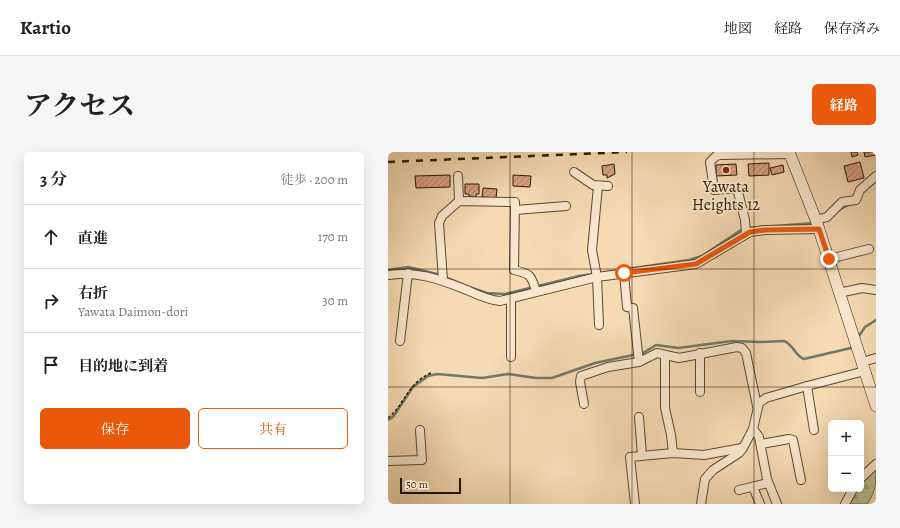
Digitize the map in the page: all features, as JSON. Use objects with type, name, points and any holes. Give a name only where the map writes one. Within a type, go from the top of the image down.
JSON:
[{"type":"street","points":[[746,234],[745,220],[737,188],[714,190],[710,162],[716,156],[720,155],[789,153],[818,225],[876,406]]},
{"type":"street","points":[[574,172],[593,186],[608,186]]},
{"type":"street","points":[[458,176],[459,201]]},
{"type":"street","points":[[388,275],[408,272],[443,280],[490,300],[511,300],[536,291],[597,277],[696,264],[746,234],[765,230],[818,225],[842,202],[856,200],[860,190],[876,176]]},
{"type":"street","points":[[598,186],[592,250],[597,277],[599,325]]},
{"type":"street","points":[[443,280],[440,223],[442,216],[459,201],[515,202],[514,270],[531,276],[536,291]]},
{"type":"street","points":[[515,210],[566,206]]},
{"type":"street","points":[[829,259],[869,250]]},
{"type":"street","points":[[400,341],[408,272]]},
{"type":"street","points":[[624,273],[627,307],[634,308],[639,362]]},
{"type":"street","points":[[839,293],[862,288],[876,290]]},
{"type":"street","points":[[511,300],[511,357]]},
{"type":"street","points":[[584,404],[580,382],[581,376],[608,367],[639,362],[656,353],[679,358],[737,347],[744,350],[757,406],[753,429],[739,453],[713,470],[705,479],[701,504]]},
{"type":"street","points":[[700,353],[700,392]]},
{"type":"street","points":[[665,355],[665,408],[671,435],[672,453]]},
{"type":"street","points":[[757,406],[766,398],[807,386],[864,366],[876,358]]},
{"type":"street","points":[[807,386],[814,430]]},
{"type":"street","points":[[639,417],[642,456]]},
{"type":"street","points":[[753,429],[759,437],[768,484],[778,504]]},
{"type":"street","points":[[388,460],[422,460],[420,430]]},
{"type":"street","points":[[761,444],[789,439],[793,440],[801,480]]},
{"type":"street","points":[[635,504],[630,457],[672,453],[704,455],[743,448]]},
{"type":"street","points":[[864,475],[876,464]]},
{"type":"street","points":[[738,490],[768,484]]},
{"type":"street","points":[[753,487],[760,504]]},
{"type":"street","points":[[845,504],[851,492]]},
{"type":"path","points":[[388,418],[413,385],[421,378],[431,373]]},
{"type":"green space","points":[[876,467],[875,487],[867,504],[848,504],[855,492],[864,492],[864,480]]},
{"type":"building","points":[[851,152],[857,152],[858,155],[852,157]]},
{"type":"building","points":[[864,152],[875,152],[876,155],[865,157]]},
{"type":"building","points":[[860,162],[864,178],[848,182],[844,166]]},
{"type":"building","points":[[769,163],[769,175],[749,176],[748,164]]},
{"type":"building","points":[[614,164],[615,174],[607,178],[607,175],[603,175],[602,166]]},
{"type":"building","name":"Yawata Heights 12","points":[[736,164],[737,175],[716,176],[716,165]]},
{"type":"building","points":[[783,165],[784,172],[772,175],[770,168]]},
{"type":"building","points":[[450,175],[450,187],[416,188],[415,176]]},
{"type":"building","points":[[513,175],[531,176],[530,187],[513,186]]},
{"type":"building","points":[[465,184],[479,184],[479,194],[476,194],[476,197],[465,194]]},
{"type":"building","points":[[483,188],[497,189],[496,198],[482,197]]},
{"type":"waterway","points":[[839,210],[848,205]]},
{"type":"waterway","points":[[748,228],[814,223]]},
{"type":"waterway","points":[[469,287],[487,293],[505,294],[579,276],[689,260],[702,256],[741,230]]},
{"type":"waterway","points":[[388,270],[408,267],[441,275]]},
{"type":"waterway","points":[[445,277],[459,283]]},
{"type":"waterway","points":[[857,339],[865,327],[876,320]]},
{"type":"waterway","points":[[388,420],[393,417],[413,387],[428,376],[437,374],[482,378],[508,374],[536,378],[552,378],[595,363],[643,353],[656,345],[678,348],[732,341],[784,341],[804,359],[851,348],[853,344]]},
{"type":"railway","points":[[388,162],[627,152]]},
{"type":"place","name":"Yawata Heights 12","points":[[726,170]]},
{"type":"route","points":[[624,273],[696,264],[750,232],[765,230],[819,229],[829,259]]}]
